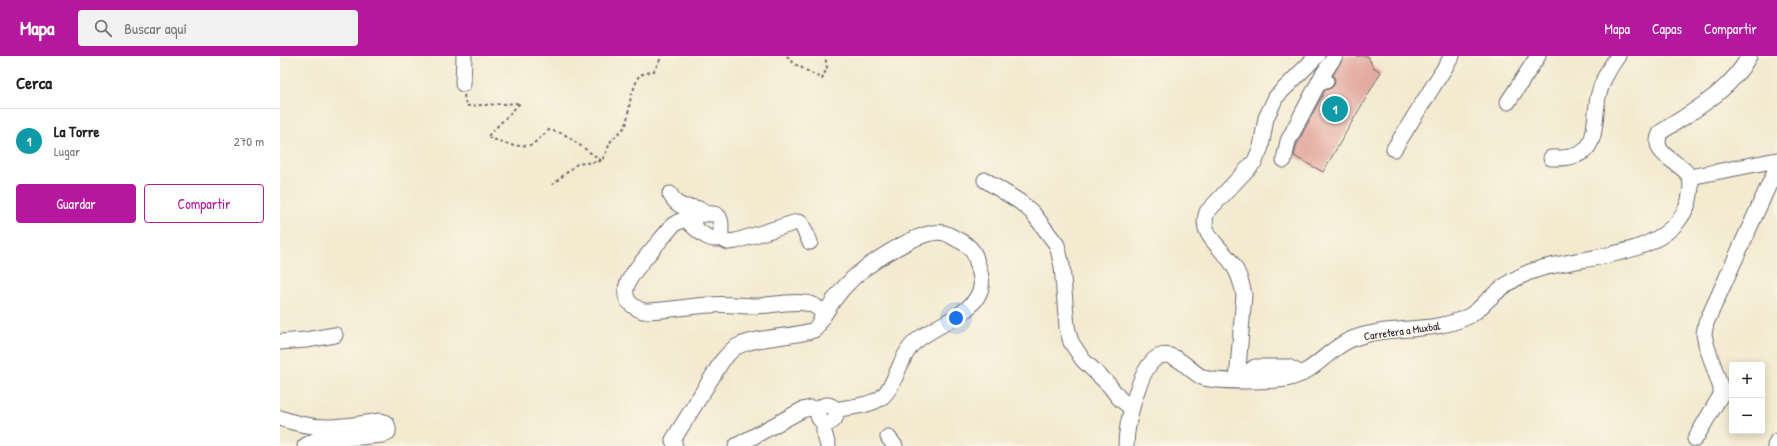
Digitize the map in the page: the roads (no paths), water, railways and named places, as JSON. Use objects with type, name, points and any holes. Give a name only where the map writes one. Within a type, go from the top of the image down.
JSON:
[{"type":"street","points":[[463,84],[464,56]]},
{"type":"street","points":[[1237,380],[1244,295],[1241,282],[1233,265],[1207,232],[1204,225],[1204,218],[1207,212],[1255,161],[1261,147],[1266,118],[1276,97],[1318,56]]},
{"type":"street","points":[[1284,160],[1288,141],[1324,79],[1335,56]]},
{"type":"street","points":[[1394,150],[1452,56]]},
{"type":"street","points":[[1508,102],[1538,56]]},
{"type":"street","points":[[1551,158],[1566,159],[1575,157],[1582,153],[1588,146],[1595,128],[1601,88],[1618,56]]},
{"type":"street","points":[[1749,56],[1743,68],[1735,78],[1697,109],[1661,132],[1658,143],[1662,152],[1690,178],[1777,160]]},
{"type":"street","points":[[1695,439],[1721,395],[1721,388],[1704,334],[1706,323],[1777,167]]},
{"type":"street","name":"Carretera a Muxbal","points":[[1126,446],[1126,434],[1131,408],[1145,374],[1156,358],[1168,356],[1185,364],[1202,377],[1211,380],[1266,381],[1286,379],[1302,374],[1312,369],[1351,339],[1380,333],[1423,329],[1458,321],[1472,314],[1503,286],[1519,276],[1539,269],[1624,251],[1655,240],[1673,227],[1688,206],[1691,188],[1690,178]]},
{"type":"street","points":[[985,180],[1020,202],[1032,212],[1057,245],[1062,266],[1067,327],[1071,342],[1083,360],[1109,385],[1119,398],[1131,408]]},
{"type":"street","points":[[670,194],[678,205],[683,208],[695,208],[706,214]]},
{"type":"street","points":[[722,238],[720,221],[717,216],[712,214],[706,214],[679,221],[673,225],[633,271],[628,281],[626,290],[628,299],[636,308],[643,311],[712,304],[757,306],[797,302],[814,305],[822,311],[823,316]]},
{"type":"street","points":[[686,220],[708,238],[722,238],[728,242],[736,241],[779,226],[797,222],[801,224],[810,242]]},
{"type":"street","points":[[675,446],[673,440],[722,361],[738,346],[759,340],[809,331],[818,327],[823,316],[846,285],[865,268],[907,243],[928,234],[944,233],[961,241],[969,247],[976,256],[981,284],[978,296],[963,312],[944,322],[912,345],[882,396],[872,402],[836,410],[836,416],[834,420],[830,422],[821,417],[811,408],[802,410],[762,439],[736,446]]},
{"type":"street","points":[[280,342],[306,340],[335,334]]},
{"type":"street","points":[[821,417],[828,446]]},
{"type":"street","points":[[280,418],[310,426],[330,428],[380,421],[385,422],[388,426],[388,432],[382,435],[314,441],[305,446]]},
{"type":"street","points":[[1775,446],[1777,441]]},
{"type":"place","name":"La Torre","points":[[1335,109]]}]
